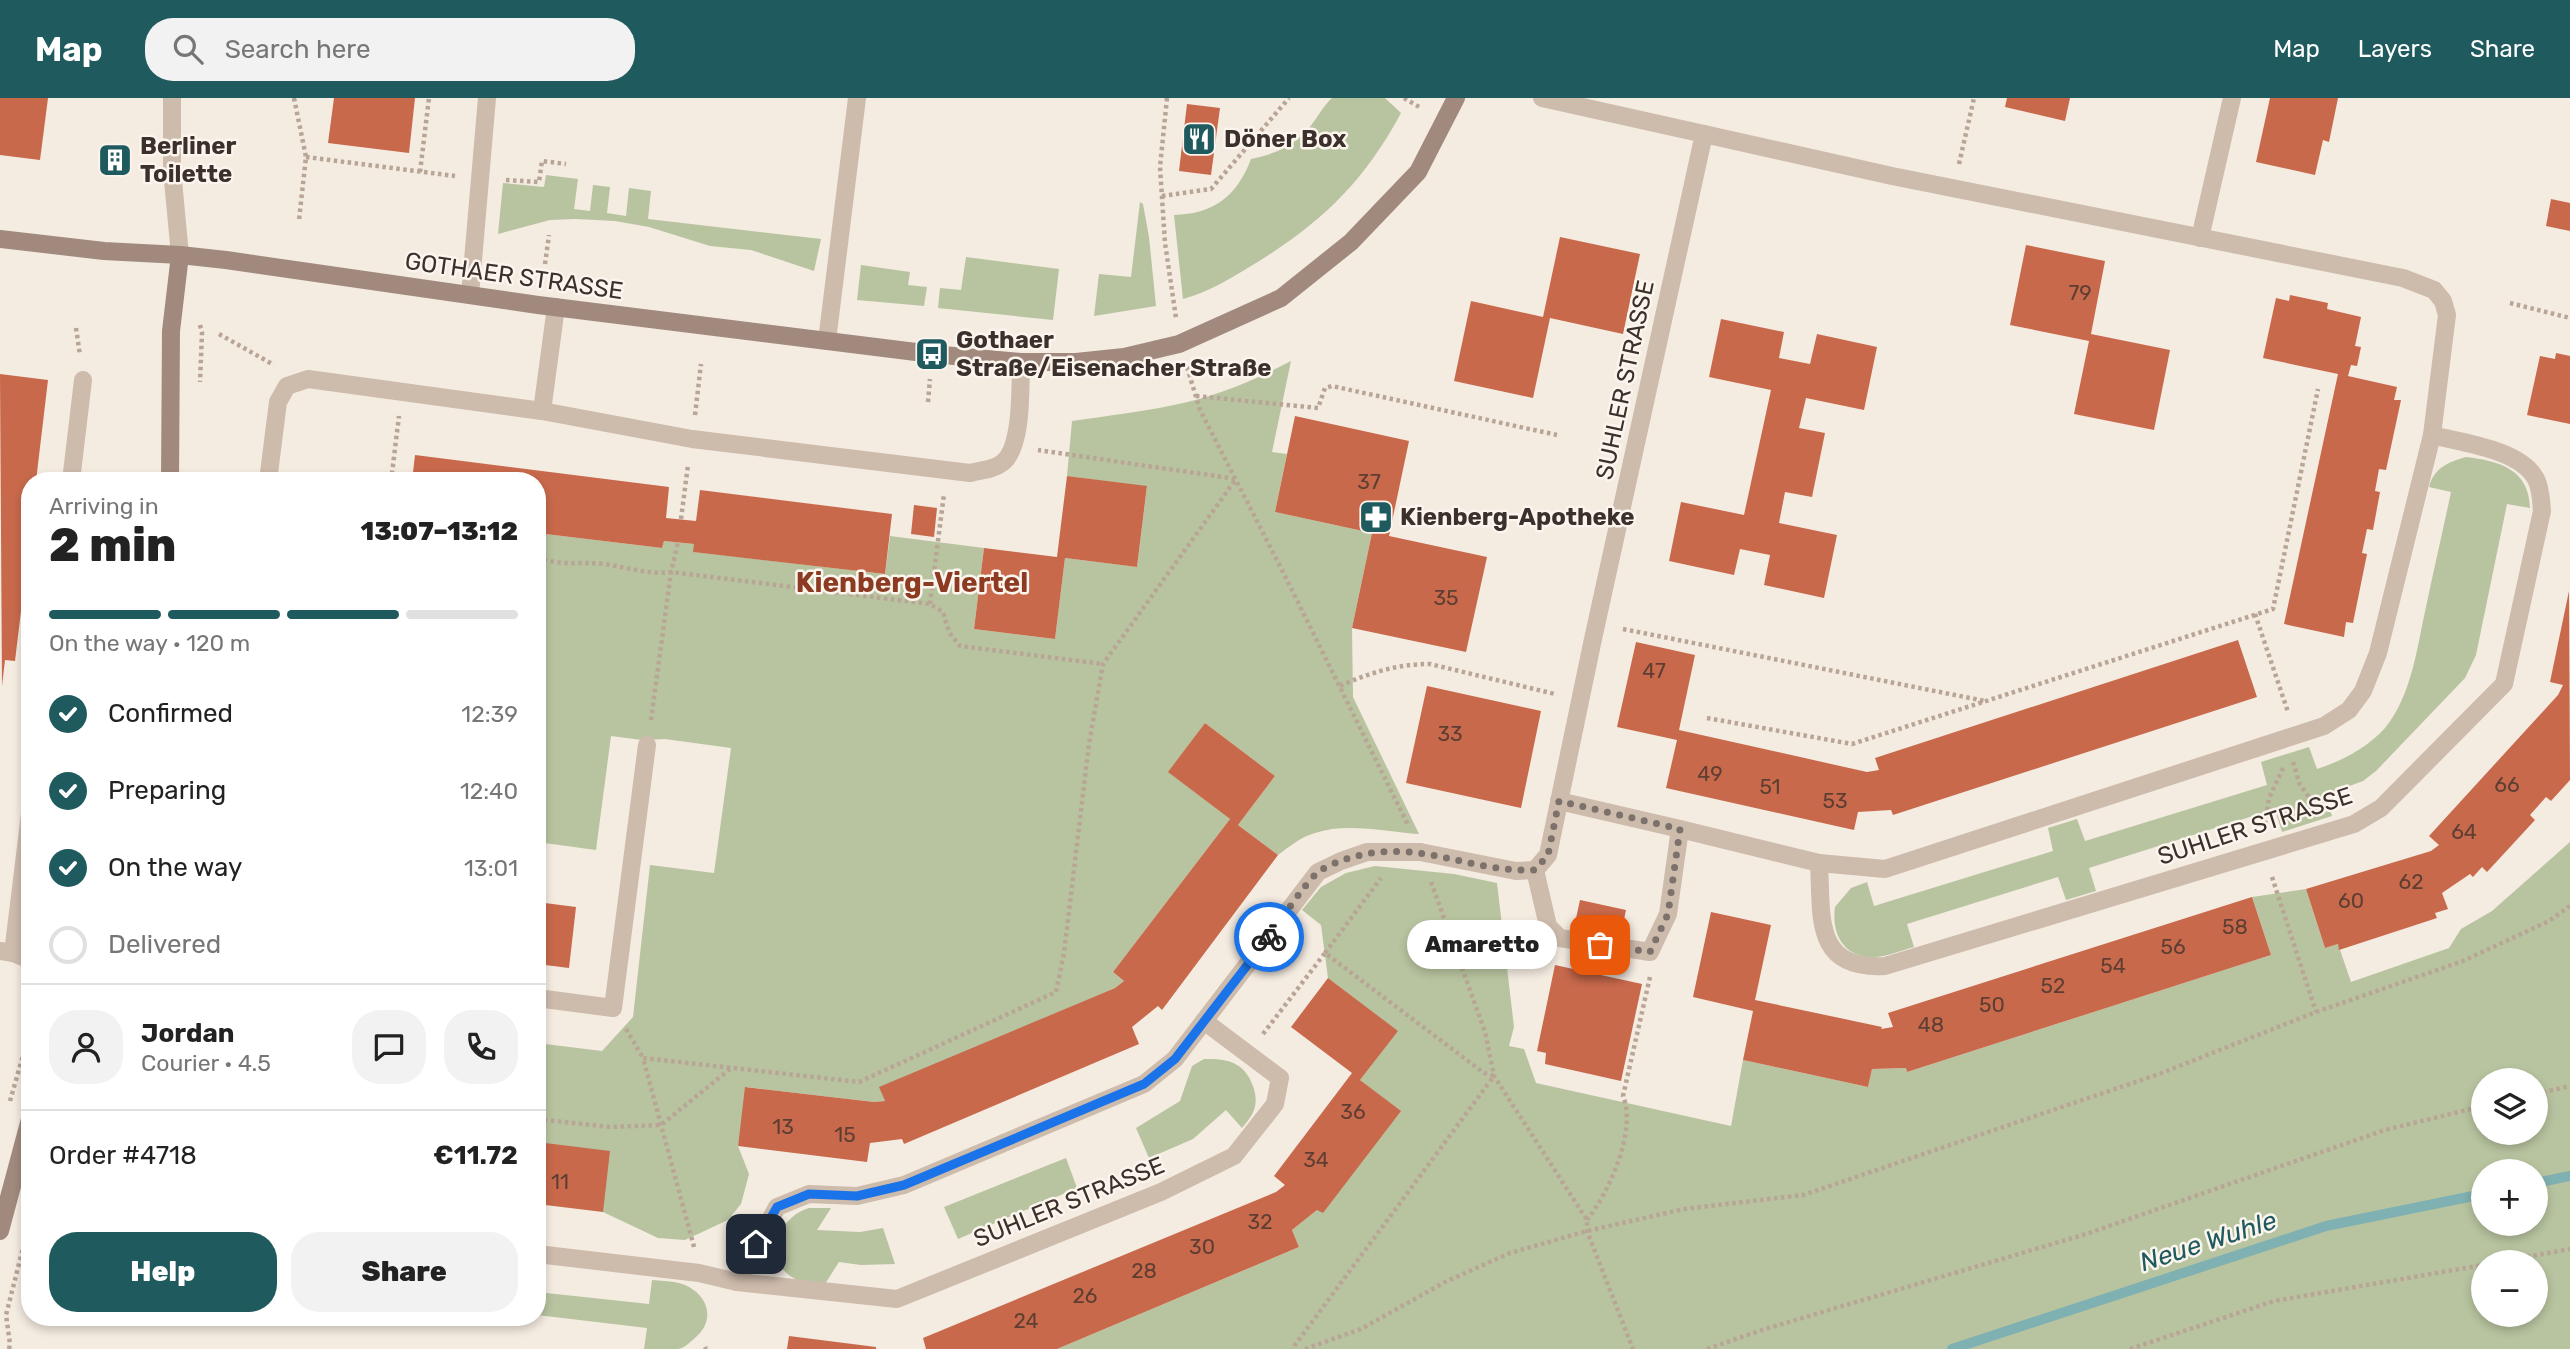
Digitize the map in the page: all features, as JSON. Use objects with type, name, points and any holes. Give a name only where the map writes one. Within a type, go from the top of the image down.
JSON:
[{"type":"street","points":[[170,472],[171,331],[180,255],[172,170],[172,98]]},
{"type":"street","points":[[470,295],[487,98]]},
{"type":"street","points":[[827,341],[857,98]]},
{"type":"street","name":"GOTHAER STRASSE","points":[[0,239],[104,251],[180,255],[556,307],[932,354],[1021,362],[1076,362],[1180,344],[1281,298],[1351,242],[1418,172],[1456,98]]},
{"type":"street","points":[[1542,98],[1597,104],[1704,134],[1954,188],[2403,278],[2423,284],[2438,293],[2447,315],[2432,435],[2378,653],[2363,691],[2349,710],[2293,743],[1885,869],[1819,863],[1559,801]]},
{"type":"street","points":[[2200,238],[2232,98]]},
{"type":"street","name":"SUHLER STRASSE","points":[[1535,870],[1548,855],[1704,134]]},
{"type":"street","points":[[542,411],[556,307]]},
{"type":"street","points":[[269,472],[278,402],[287,386],[308,379],[542,411],[692,439],[970,472],[993,468],[1005,461],[1013,446],[1020,410],[1021,362]]},
{"type":"street","points":[[72,472],[83,380]]},
{"type":"street","name":"SUHLER STRASSE","points":[[1819,863],[1823,929],[1830,947],[1846,961],[1865,967],[1885,966],[2329,832],[2354,824],[2381,808],[2504,684],[2542,511],[2540,487],[2526,467],[2505,454],[2432,435]]},
{"type":"street","points":[[546,999],[613,1008],[648,745]]},
{"type":"street","points":[[737,1282],[777,1207],[809,1194],[857,1196],[904,1185],[1144,1084],[1175,1059],[1318,872],[1367,852],[1420,852],[1516,871],[1535,870],[1548,926],[1560,939],[1650,952],[1668,914],[1680,829]]},
{"type":"street","points":[[6,952],[21,866]]},
{"type":"street","name":"SUHLER STRASSE","points":[[546,1255],[699,1273],[737,1282],[897,1299],[1161,1192],[1234,1156],[1275,1104],[1280,1078],[1204,1021]]},
{"type":"street","points":[[0,1231],[21,1180]]},
{"type":"path","points":[[294,98],[306,157],[299,220]]},
{"type":"path","points":[[420,172],[429,98]]},
{"type":"path","points":[[1167,98],[1160,167],[1165,243],[1174,308]]},
{"type":"path","points":[[1162,196],[1211,189],[1289,98]]},
{"type":"path","points":[[1954,188],[1974,98]]},
{"type":"path","points":[[306,157],[462,177]]},
{"type":"path","points":[[498,179],[539,182],[542,161],[566,164]]},
{"type":"path","points":[[545,264],[549,234]]},
{"type":"path","points":[[2510,303],[2570,318]]},
{"type":"path","points":[[219,334],[276,366],[287,386]]},
{"type":"path","points":[[928,402],[930,379]]},
{"type":"path","points":[[1191,379],[1200,410],[1420,852],[1485,1032],[1493,1076],[1587,1220],[1587,1231],[1633,1349]]},
{"type":"path","points":[[1196,396],[1318,408],[1325,388],[1332,386],[1557,435]]},
{"type":"path","points":[[1706,718],[1852,744],[2273,609],[2318,389]]},
{"type":"path","points":[[392,472],[402,392]]},
{"type":"path","points":[[1013,446],[1236,479]]},
{"type":"path","points":[[930,604],[948,469]]},
{"type":"path","points":[[643,1059],[859,1082],[1056,992],[1064,953],[1089,744],[1103,664],[1236,479]]},
{"type":"path","points":[[648,745],[671,572],[678,542]]},
{"type":"path","points":[[546,560],[555,564],[602,564],[657,574],[671,572],[930,604],[943,612],[949,632],[960,646],[1103,664]]},
{"type":"path","points":[[2255,614],[2284,701]]},
{"type":"path","points":[[1597,624],[1986,701]]},
{"type":"path","points":[[1340,687],[1364,675],[1388,668],[1430,664],[1580,700]]},
{"type":"path","points":[[2293,743],[2300,785],[2320,812],[2329,832]]},
{"type":"path","points":[[2293,743],[2269,798],[2264,829],[2264,852],[2316,1013]]},
{"type":"path","points":[[1248,1054],[1400,852]]},
{"type":"path","points":[[1305,1349],[1361,1329],[1444,1282],[1510,1253],[1587,1231],[1684,1209],[1803,1195],[2159,1074],[2316,1013],[2463,961],[2549,921],[2570,906]]},
{"type":"path","points":[[1587,1220],[1597,1206],[1617,1164],[1626,1131],[1629,1110],[1623,1096],[1650,978],[1650,952]]},
{"type":"path","points":[[1325,953],[1484,1073],[1493,1076]]},
{"type":"path","points":[[613,1008],[643,1059],[692,1238]]},
{"type":"path","points":[[7,1111],[21,1062]]},
{"type":"path","points":[[546,1120],[610,1127],[661,1125],[730,1068]]},
{"type":"path","points":[[1292,1349],[1493,1076]]},
{"type":"path","points":[[2548,1091],[2570,1086]]},
{"type":"path","points":[[1707,1349],[1765,1329],[2083,1235],[2385,1130],[2471,1109]]},
{"type":"path","points":[[2548,1253],[2570,1249]]},
{"type":"path","points":[[9,1349],[6,1315],[21,1255]]},
{"type":"path","points":[[2130,1349],[2274,1301],[2471,1267]]},
{"type":"green space","points":[[1332,98],[1385,98],[1401,113],[1372,160],[1321,216],[1247,268],[1211,288],[1183,299],[1174,215],[1201,211],[1222,201],[1239,183],[1251,159],[1275,152],[1296,141]]},
{"type":"green space","points":[[546,175],[578,179],[574,209],[590,211],[593,185],[610,187],[607,213],[626,216],[629,188],[651,191],[648,219],[821,239],[814,271],[751,250],[710,246],[649,227],[615,221],[550,220],[498,234],[503,183],[544,187]]},
{"type":"green space","points":[[1140,202],[1143,204],[1149,237],[1156,306],[1094,316],[1099,274],[1131,277]]},
{"type":"green space","points":[[966,257],[1059,269],[1053,320],[938,308],[940,288],[961,290]]},
{"type":"green space","points":[[861,265],[910,272],[908,285],[927,287],[924,306],[857,300]]},
{"type":"green space","points":[[1291,361],[1272,452],[1287,454],[1275,512],[1372,533],[1352,628],[1353,697],[1419,834],[1340,828],[1305,837],[1278,855],[1238,825],[1275,776],[1205,723],[1169,772],[1230,819],[1113,972],[1124,981],[1115,988],[880,1088],[885,1101],[746,1087],[738,1146],[749,1174],[741,1204],[728,1220],[685,1240],[658,1238],[603,1212],[546,1152],[546,1044],[602,1051],[633,1017],[650,865],[714,873],[731,748],[665,739],[642,740],[611,736],[596,850],[546,843],[546,534],[662,548],[664,541],[694,544],[694,552],[885,574],[890,536],[984,548],[974,629],[1055,639],[1065,558],[1137,567],[1147,487],[1067,476],[1072,421],[1189,402],[1263,375]]},
{"type":"green space","points":[[2466,457],[2490,461],[2510,469],[2524,484],[2530,508],[2507,504],[2476,655],[2465,678],[2376,771],[2363,781],[2325,795],[2332,816],[2282,832],[2275,809],[2089,868],[2096,891],[2066,900],[2058,877],[1907,924],[1914,947],[1891,954],[1865,957],[1856,954],[1842,943],[1835,927],[1835,907],[1851,888],[1867,882],[1874,906],[2053,851],[2048,828],[2077,819],[2085,841],[2267,785],[2261,762],[2309,747],[2317,769],[2345,758],[2370,742],[2385,728],[2402,701],[2416,654],[2451,492],[2429,487],[2431,480],[2443,467]]},
{"type":"green space","points":[[2570,842],[2570,1349],[1057,1349],[1299,1247],[1292,1230],[1317,1210],[1400,1111],[1360,1080],[1397,1031],[1328,978],[1321,925],[1302,910],[1321,887],[1346,873],[1375,866],[1454,874],[1497,883],[1514,1027],[1509,1046],[1524,1049],[1536,1083],[1731,1126],[1743,1060],[1868,1087],[1872,1069],[1906,1068],[1907,1072],[2271,955],[2252,897],[2306,889],[2325,948],[2338,944],[2351,982],[2449,948],[2461,929],[2492,911]]},
{"type":"green space","points":[[1204,1059],[1230,1062],[1242,1068],[1253,1085],[1256,1098],[1252,1115],[1242,1128],[1226,1110],[1193,1139],[1149,1158],[1136,1128],[1180,1101],[1192,1066]]},
{"type":"green space","points":[[1066,1158],[1077,1188],[958,1239],[944,1207]]},
{"type":"green space","points":[[809,1208],[831,1208],[817,1230],[860,1232],[883,1228],[895,1264],[861,1265],[839,1262],[825,1284],[797,1280],[779,1263],[777,1241],[788,1221]]},
{"type":"green space","points":[[652,1280],[685,1285],[704,1301],[707,1308],[706,1323],[696,1337],[683,1347],[644,1349],[647,1328],[546,1316],[546,1293],[649,1304]]},
{"type":"building","points":[[0,98],[48,98],[40,160],[0,155]]},
{"type":"building","points":[[334,98],[415,98],[409,153],[328,143]]},
{"type":"building","points":[[2007,98],[2070,98],[2065,121],[2005,107]]},
{"type":"building","points":[[2270,98],[2338,98],[2329,142],[2323,140],[2315,175],[2256,162]]},
{"type":"building","name":"Döner Box","points":[[1187,104],[1220,108],[1211,175],[1179,171]]},
{"type":"building","name":"Berliner Toilette","points":[[116,148],[126,158],[114,171],[104,162]]},
{"type":"building","points":[[2551,199],[2570,203],[2570,231],[2546,226]]},
{"type":"building","points":[[1560,237],[1640,254],[1623,334],[1550,318],[1533,398],[1454,381],[1471,301],[1543,317]]},
{"type":"building","points":[[2026,245],[2105,261],[2091,334],[2170,350],[2154,430],[2074,414],[2089,341],[2010,325]]},
{"type":"building","points":[[2290,295],[2328,303],[2327,309],[2361,317],[2355,346],[2361,347],[2357,366],[2351,365],[2348,376],[2397,387],[2394,400],[2401,400],[2386,470],[2379,469],[2375,491],[2380,492],[2373,530],[2367,529],[2362,553],[2367,554],[2353,623],[2346,622],[2344,637],[2284,624],[2338,374],[2263,358],[2276,298],[2289,301]]},
{"type":"building","points":[[1721,319],[1784,332],[1779,358],[1810,364],[1817,334],[1877,347],[1864,410],[1806,398],[1799,428],[1825,433],[1812,497],[1785,492],[1779,523],[1837,535],[1824,598],[1764,585],[1770,555],[1740,549],[1734,575],[1669,561],[1681,502],[1744,515],[1771,390],[1709,377]]},
{"type":"building","points":[[2556,353],[2570,356],[2570,424],[2527,415],[2540,356],[2555,359]]},
{"type":"building","points":[[0,374],[48,380],[37,472],[21,472],[21,611],[15,661],[5,660],[2,686]]},
{"type":"building","points":[[1295,416],[1409,441],[1389,536],[1487,557],[1466,652],[1352,628],[1372,533],[1275,512]]},
{"type":"building","points":[[415,455],[669,487],[666,518],[696,521],[700,490],[892,514],[885,574],[693,552],[694,544],[664,541],[662,548],[546,534],[546,472],[413,472]]},
{"type":"building","points":[[1067,476],[1147,486],[1137,567],[1065,558],[1055,639],[974,629],[984,548],[1057,557]]},
{"type":"building","points":[[914,505],[937,508],[934,537],[911,534]]},
{"type":"building","points":[[2569,591],[2570,780],[2551,801],[2546,797],[2530,815],[2535,820],[2487,872],[2482,867],[2473,877],[2470,874],[2442,893],[2448,909],[2435,913],[2437,918],[2339,950],[2338,944],[2325,948],[2306,889],[2431,851],[2439,845],[2429,836],[2558,695],[2563,685],[2550,682]]},
{"type":"building","points":[[2238,640],[2257,697],[1893,815],[1891,810],[1858,812],[1854,830],[1666,788],[1677,740],[1617,727],[1636,642],[1695,655],[1679,730],[1867,772],[1879,770],[1875,758]]},
{"type":"building","points":[[1427,686],[1541,711],[1521,808],[1406,783]]},
{"type":"building","points":[[1205,723],[1275,776],[1238,825],[1278,855],[1162,1010],[1158,1006],[1132,1027],[1139,1044],[904,1144],[902,1139],[870,1143],[867,1162],[738,1146],[745,1087],[885,1101],[879,1087],[1115,988],[1124,981],[1113,972],[1230,819],[1168,772]]},
{"type":"building","points":[[2252,897],[2271,955],[1907,1072],[1906,1068],[1872,1069],[1868,1087],[1743,1060],[1753,1011],[1693,997],[1711,912],[1771,925],[1755,1000],[1882,1027],[1881,1029],[1893,1027],[1888,1013]]},
{"type":"building","points":[[1580,900],[1626,910],[1621,933],[1575,923]]},
{"type":"building","points":[[546,903],[576,907],[569,968],[546,965]]},
{"type":"building","points":[[1555,965],[1642,984],[1621,1081],[1545,1064],[1546,1053],[1537,1051]]},
{"type":"building","points":[[1328,978],[1398,1031],[1360,1080],[1401,1111],[1323,1213],[1317,1210],[1292,1230],[1299,1247],[1057,1349],[926,1349],[923,1338],[1276,1192],[1285,1185],[1274,1176],[1352,1073],[1291,1027]]},
{"type":"building","points":[[546,1143],[610,1151],[603,1212],[546,1205]]},
{"type":"building","points":[[789,1336],[876,1347],[876,1349],[787,1349]]},
{"type":"waterway","name":"Neue Wuhle","points":[[2548,1181],[2570,1176]]},
{"type":"waterway","name":"Neue Wuhle","points":[[1952,1349],[2326,1226],[2471,1196]]},
{"type":"way so far","points":[[1269,937],[1318,872],[1367,852],[1420,852],[1516,871],[1535,870],[1548,855],[1559,801],[1680,829],[1668,914],[1650,952],[1600,945]]},
{"type":"place","name":"Döner Box","points":[[1199,139]]},
{"type":"place","name":"Berliner Toilette","points":[[115,160]]},
{"type":"place","name":"Gothaer Straße/Eisenacher Straße","points":[[932,354]]},
{"type":"place","name":"Kienberg-Apotheke","points":[[1376,517]]},
{"type":"place","name":"Amaretto","points":[[1600,945]]},
{"type":"district","name":"Kienberg-Viertel","points":[[912,582]]},
{"type":"route","points":[[756,1244],[777,1207],[809,1194],[857,1196],[904,1185],[1144,1084],[1175,1059],[1269,937]]}]
